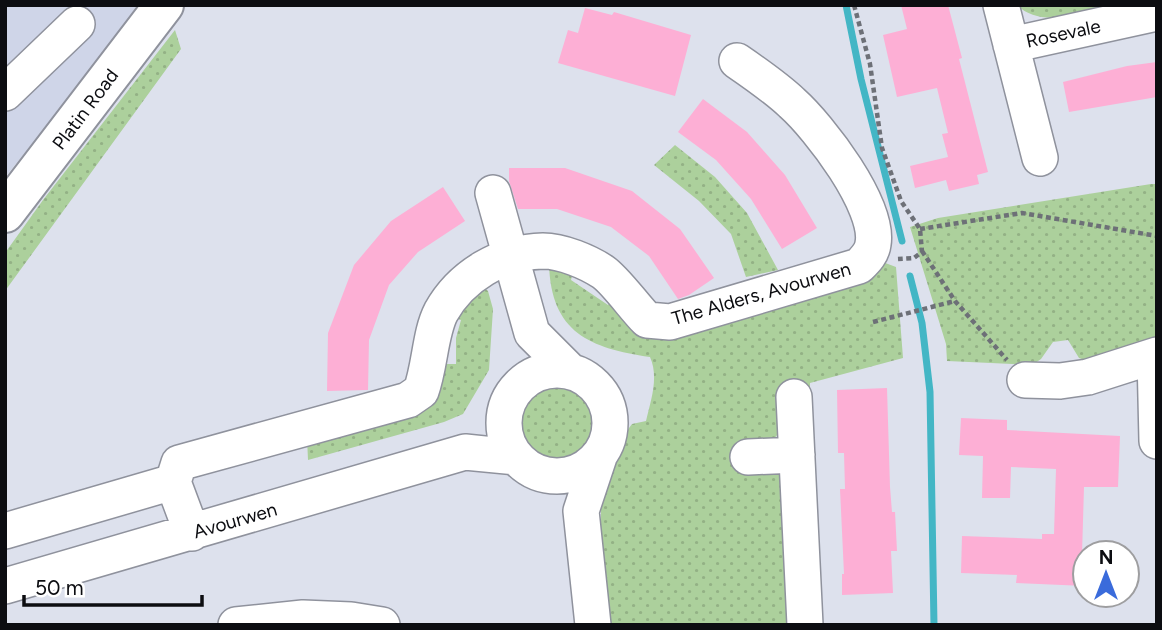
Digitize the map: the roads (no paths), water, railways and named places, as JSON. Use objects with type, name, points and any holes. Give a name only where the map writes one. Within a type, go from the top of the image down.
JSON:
[{"type":"main road","name":"Platin Road","points":[[5,213],[164,5]]},
{"type":"street","name":"Rosevale","points":[[1001,5],[1040,158]]},
{"type":"street","name":"Rosevale","points":[[1011,45],[1157,13]]},
{"type":"street","points":[[5,93],[76,24]]},
{"type":"street","name":"The Alders, Avourwen","points":[[173,482],[179,463],[408,400],[421,391],[440,315],[454,293],[477,271],[510,257],[544,251],[579,260],[606,274],[647,320],[670,322],[859,265],[870,255],[874,242],[873,229],[839,156],[795,105],[771,84],[737,61]]},
{"type":"street","points":[[493,194],[532,333],[570,371]]},
{"type":"street","points":[[519,385],[532,333]]},
{"type":"street","points":[[1025,380],[1060,366],[1088,377],[1156,355],[1157,442]]},
{"type":"street","points":[[519,385],[543,372],[556,369],[570,371],[584,377],[596,387],[605,399],[610,413],[610,429],[606,443],[581,511],[593,625]]},
{"type":"street","name":"Avourwen","points":[[465,452],[503,418],[506,405],[519,385]]},
{"type":"street","points":[[794,397],[805,625]]},
{"type":"street","points":[[503,418],[508,445],[515,457]]},
{"type":"street","name":"Avourwen","points":[[5,586],[465,452],[515,457],[531,470],[552,477],[581,511]]},
{"type":"street","points":[[748,457],[797,455]]},
{"type":"street","points":[[552,477],[578,472],[599,457]]},
{"type":"street","points":[[5,531],[173,482],[192,533]]},
{"type":"street","points":[[236,625],[303,618],[361,623]]},
{"type":"waterway","points":[[846,5],[861,79],[902,241]]},
{"type":"waterway","points":[[910,276],[922,323],[930,392],[934,625]]}]
